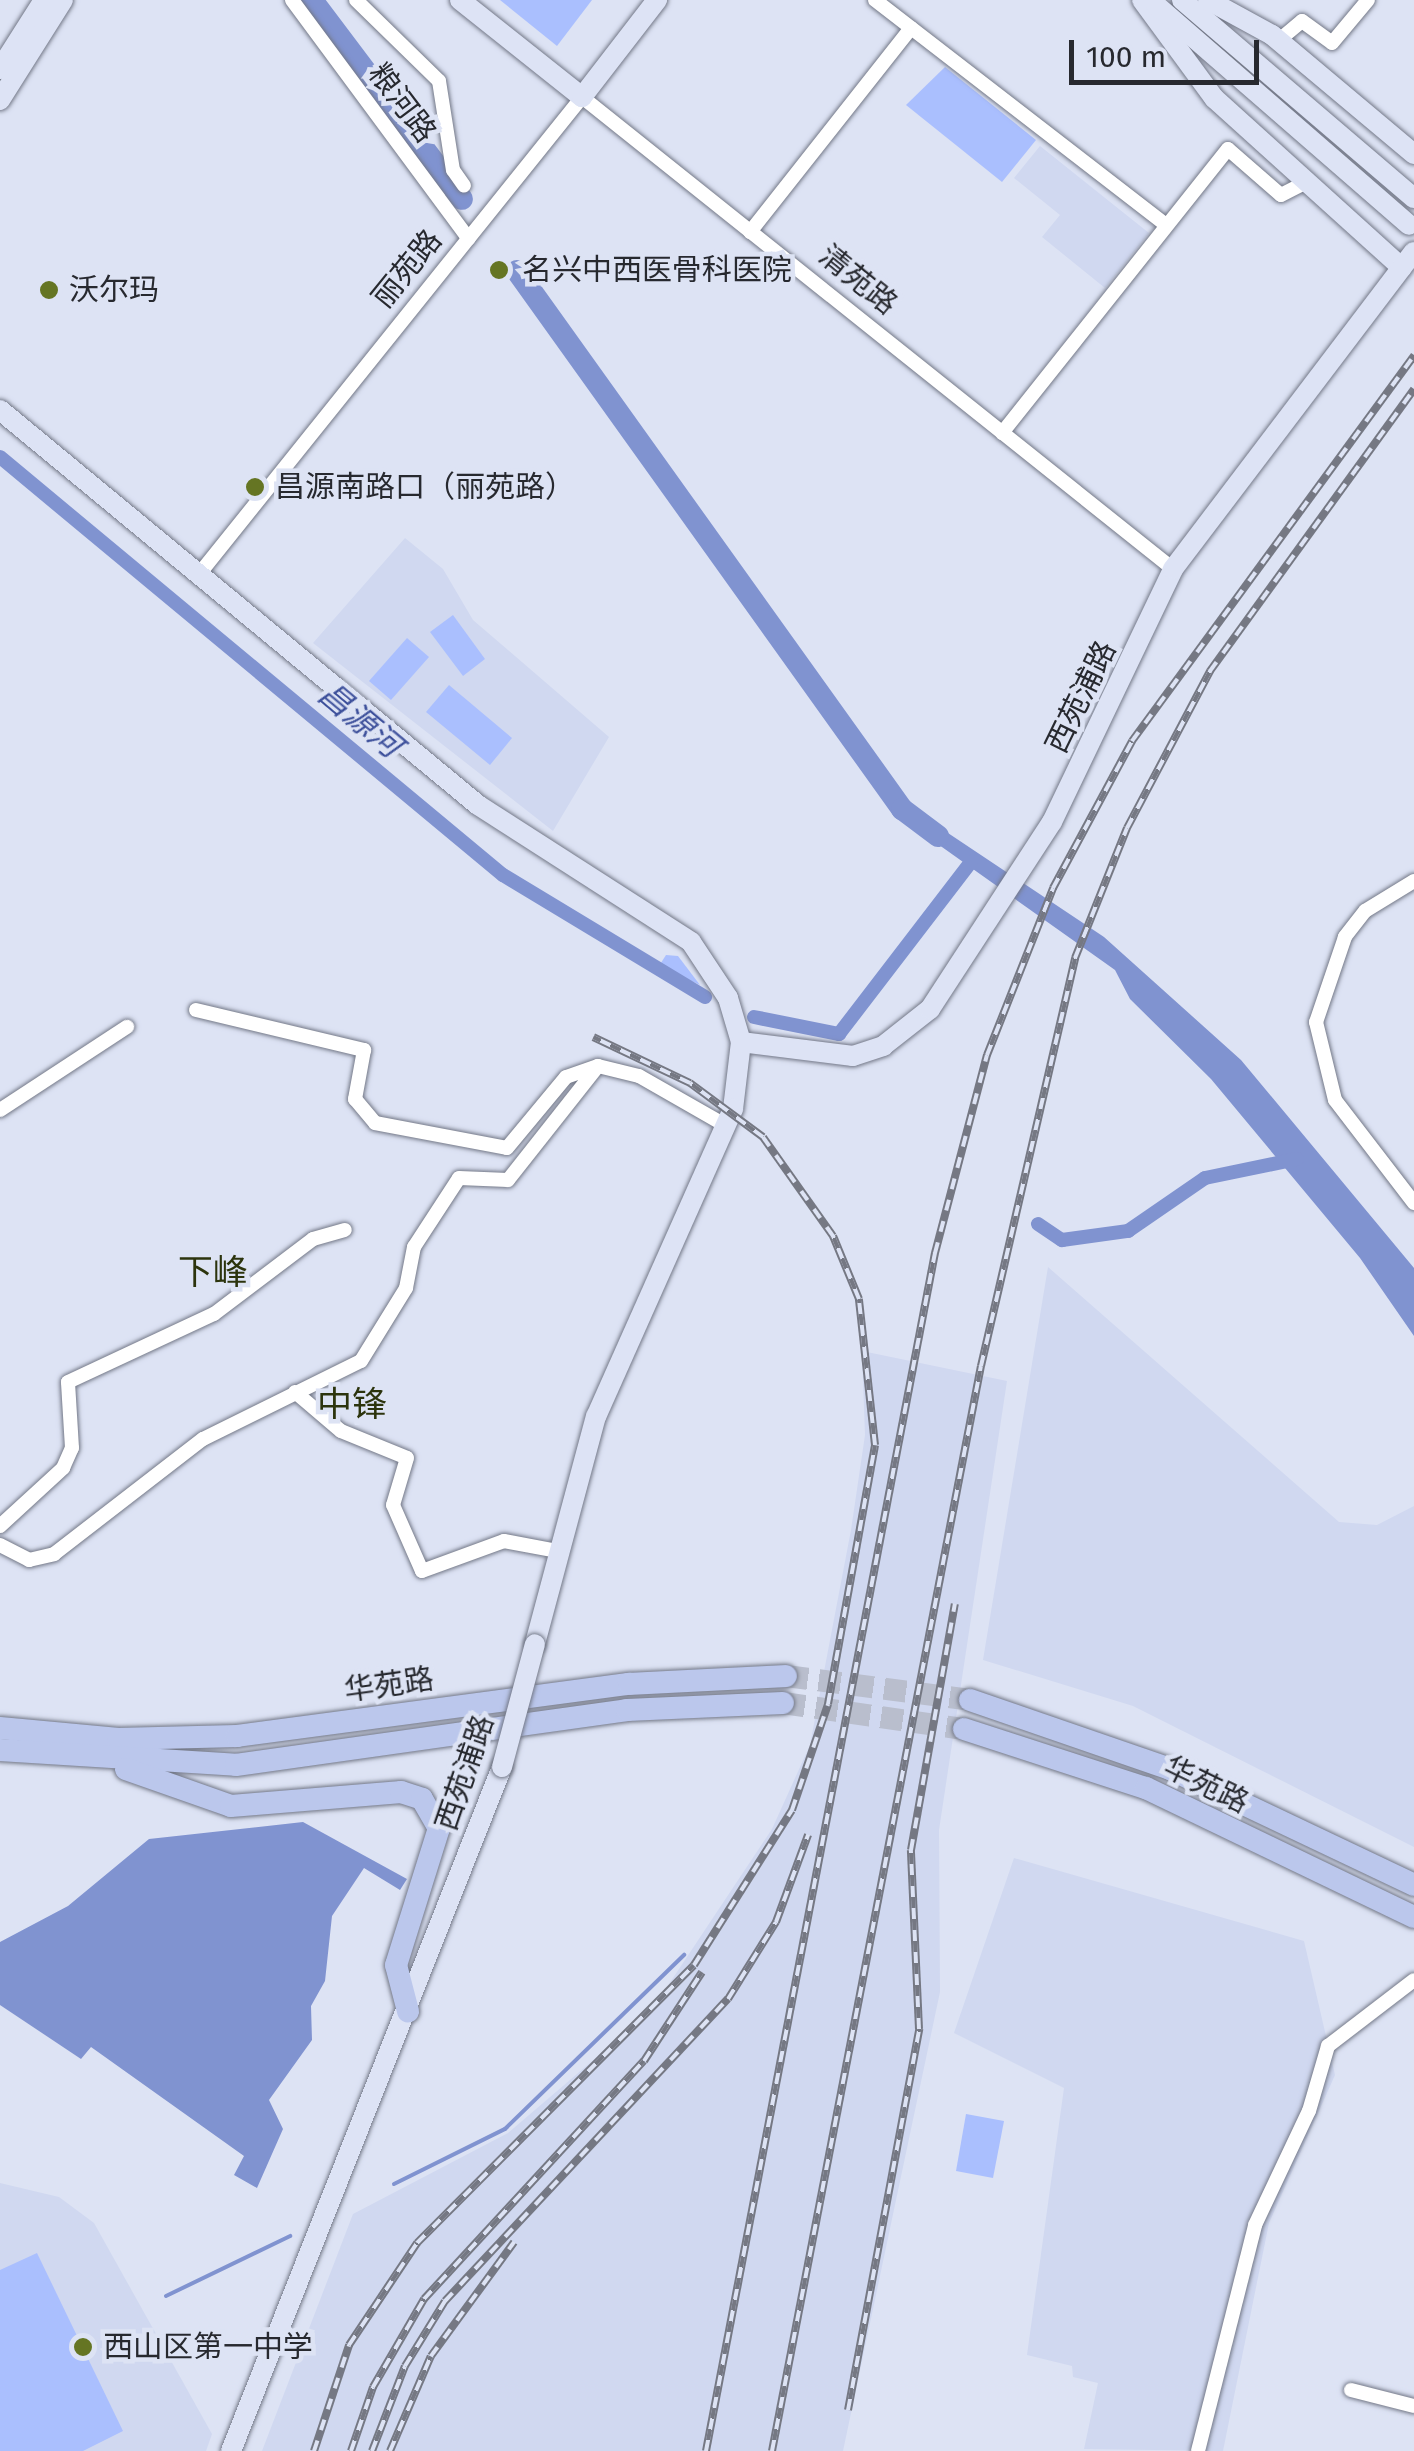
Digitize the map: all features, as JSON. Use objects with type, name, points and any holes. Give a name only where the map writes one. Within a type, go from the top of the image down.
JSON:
[{"type":"main road","name":"华苑路","points":[[0,1728],[118,1739],[236,1736],[629,1684],[786,1676]]},
{"type":"main road","name":"华苑路","points":[[970,1700],[1170,1768],[1414,1885]]},
{"type":"main road","name":"华苑路","points":[[0,1750],[109,1762],[236,1765],[627,1710],[783,1704]]},
{"type":"main road","name":"华苑路","points":[[964,1728],[1146,1788],[1414,1917]]},
{"type":"main road","points":[[109,1762],[231,1806],[401,1792],[422,1799],[439,1828],[396,1966],[408,2011]]},
{"type":"street","points":[[0,69],[44,0]]},
{"type":"street","points":[[0,100],[63,0]]},
{"type":"street","name":"粮河路","points":[[292,0],[469,239]]},
{"type":"street","points":[[356,0],[439,80],[453,170],[464,186]]},
{"type":"street","name":"清苑路","points":[[460,0],[1172,569]]},
{"type":"street","name":"丽苑路","points":[[200,572],[658,0]]},
{"type":"street","points":[[875,0],[1164,223]]},
{"type":"street","points":[[1142,0],[1214,98],[1306,182],[1408,260]]},
{"type":"street","points":[[1150,0],[1409,225]]},
{"type":"street","points":[[1182,0],[1414,198]]},
{"type":"street","points":[[1208,0],[1278,40],[1414,154]]},
{"type":"street","points":[[1278,40],[1302,21],[1332,43],[1368,0]]},
{"type":"street","points":[[750,232],[911,28]]},
{"type":"street","points":[[1002,433],[1164,223],[1228,148],[1281,195],[1306,182]]},
{"type":"street","name":"西苑浦路","points":[[231,2451],[502,1768],[558,1551],[615,1364],[729,1117],[741,1042],[825,1058],[883,1046],[930,1010],[1026,868],[1172,569],[1408,260]]},
{"type":"street","points":[[0,410],[478,805],[691,942],[720,979],[741,1042]]},
{"type":"street","points":[[1414,881],[1365,911],[1345,936],[1316,1022],[1335,1100],[1414,1203]]},
{"type":"street","points":[[196,1010],[364,1050],[356,1099],[375,1123],[507,1148],[566,1077],[598,1066],[639,1076],[729,1117]]},
{"type":"street","points":[[0,1110],[127,1027]]},
{"type":"street","points":[[0,1544],[28,1560],[54,1554],[204,1439],[362,1361],[406,1288],[414,1247],[459,1178],[508,1180],[598,1066]]},
{"type":"street","points":[[0,1526],[63,1468],[72,1448],[68,1382],[214,1314],[313,1239],[345,1230]]},
{"type":"street","points":[[295,1392],[341,1431],[408,1458],[393,1506],[422,1571],[504,1540],[558,1551]]},
{"type":"street","points":[[1198,2451],[1255,2225],[1309,2112],[1328,2046],[1414,1980]]},
{"type":"street","points":[[1352,2390],[1414,2406]]},
{"type":"shaded area","points":[[500,0],[592,0],[557,46]]},
{"type":"shaded area","points":[[945,67],[1036,140],[1002,182],[906,105]]},
{"type":"shaded area","points":[[1040,146],[1149,233],[1105,288],[1042,237],[1060,215],[1014,178]]},
{"type":"shaded area","points":[[405,538],[443,569],[473,620],[609,737],[553,831],[313,643]]},
{"type":"shaded area","points":[[453,615],[485,659],[463,676],[430,632]]},
{"type":"shaded area","points":[[407,638],[429,657],[391,700],[369,681]]},
{"type":"shaded area","points":[[449,685],[512,738],[490,765],[426,712]]},
{"type":"shaded area","points":[[918,813],[1104,937],[1241,1060],[1414,1268],[1414,1336],[1360,1258],[1211,1079],[1130,999],[1115,970],[911,825]]},
{"type":"shaded area","points":[[666,955],[678,956],[700,985],[659,966]]},
{"type":"shaded area","points":[[1048,1267],[1339,1522],[1377,1525],[1414,1506],[1414,1847],[1133,1706],[983,1660]]},
{"type":"shaded area","points":[[862,1351],[1007,1381],[939,1830],[940,1992],[843,2451],[262,2451],[353,2214],[508,2133],[605,2050],[665,1990],[772,1829],[810,1745],[851,1530],[865,1435]]},
{"type":"shaded area","points":[[303,1822],[407,1879],[400,1890],[364,1868],[332,1916],[325,1981],[311,2006],[312,2040],[269,2100],[283,2129],[257,2188],[234,2175],[244,2156],[91,2047],[81,2059],[0,2005],[0,1942],[68,1906],[149,1839]]},
{"type":"shaded area","points":[[1014,1858],[1304,1941],[1335,2075],[1269,2223],[1223,2451],[1084,2449],[1098,2383],[1073,2377],[1072,2366],[1027,2355],[1064,2088],[954,2033]]},
{"type":"shaded area","points":[[966,2114],[1004,2121],[993,2178],[956,2171]]},
{"type":"shaded area","name":"西山区第一中学","points":[[0,2183],[59,2197],[94,2223],[212,2434],[206,2451],[0,2451]]},
{"type":"shaded area","points":[[37,2253],[123,2431],[83,2451],[0,2451],[0,2270]]},
{"type":"waterway","points":[[312,0],[462,199]]},
{"type":"waterway","points":[[517,271],[902,809],[938,836]]},
{"type":"waterway","name":"昌源河","points":[[0,457],[503,875],[705,997]]},
{"type":"waterway","name":"昌源河","points":[[754,1017],[839,1034],[971,862]]},
{"type":"waterway","points":[[1038,1224],[1062,1240],[1128,1231],[1205,1178],[1297,1159]]},
{"type":"waterway","points":[[394,2184],[505,2129],[684,1955]]},
{"type":"waterway","points":[[166,2296],[290,2236]]},
{"type":"tunnel","points":[[786,1676],[970,1700]]},
{"type":"tunnel","points":[[783,1703],[964,1729]]},
{"type":"railway","points":[[706,2451],[935,1253],[987,1055],[1053,888],[1132,741],[1414,355]]},
{"type":"railway","points":[[772,2451],[981,1366],[1075,958],[1127,828],[1210,671],[1414,389]]},
{"type":"railway","points":[[314,2451],[349,2345],[417,2243],[694,1965],[792,1810],[828,1704],[875,1445],[859,1299],[833,1236],[763,1137],[690,1083],[593,1037]]},
{"type":"railway","points":[[848,2410],[919,2029],[911,1850],[955,1604]]},
{"type":"railway","points":[[372,2451],[405,2366],[445,2301],[728,1999],[776,1922],[808,1835]]},
{"type":"railway","points":[[351,2451],[373,2387],[424,2299],[644,2061],[702,1972]]},
{"type":"railway","points":[[390,2451],[431,2356],[514,2242]]},
{"type":"place","name":"名兴中西医骨科医院","points":[[499,270]]},
{"type":"place","name":"沃尔玛","points":[[49,290]]},
{"type":"place","name":"昌源南路口（丽苑路）","points":[[255,487]]},
{"type":"place","name":"西山区第一中学","points":[[83,2347]]},
{"type":"district","name":"下峰","points":[[213,1272]]},
{"type":"district","name":"中锋","points":[[352,1404]]}]
